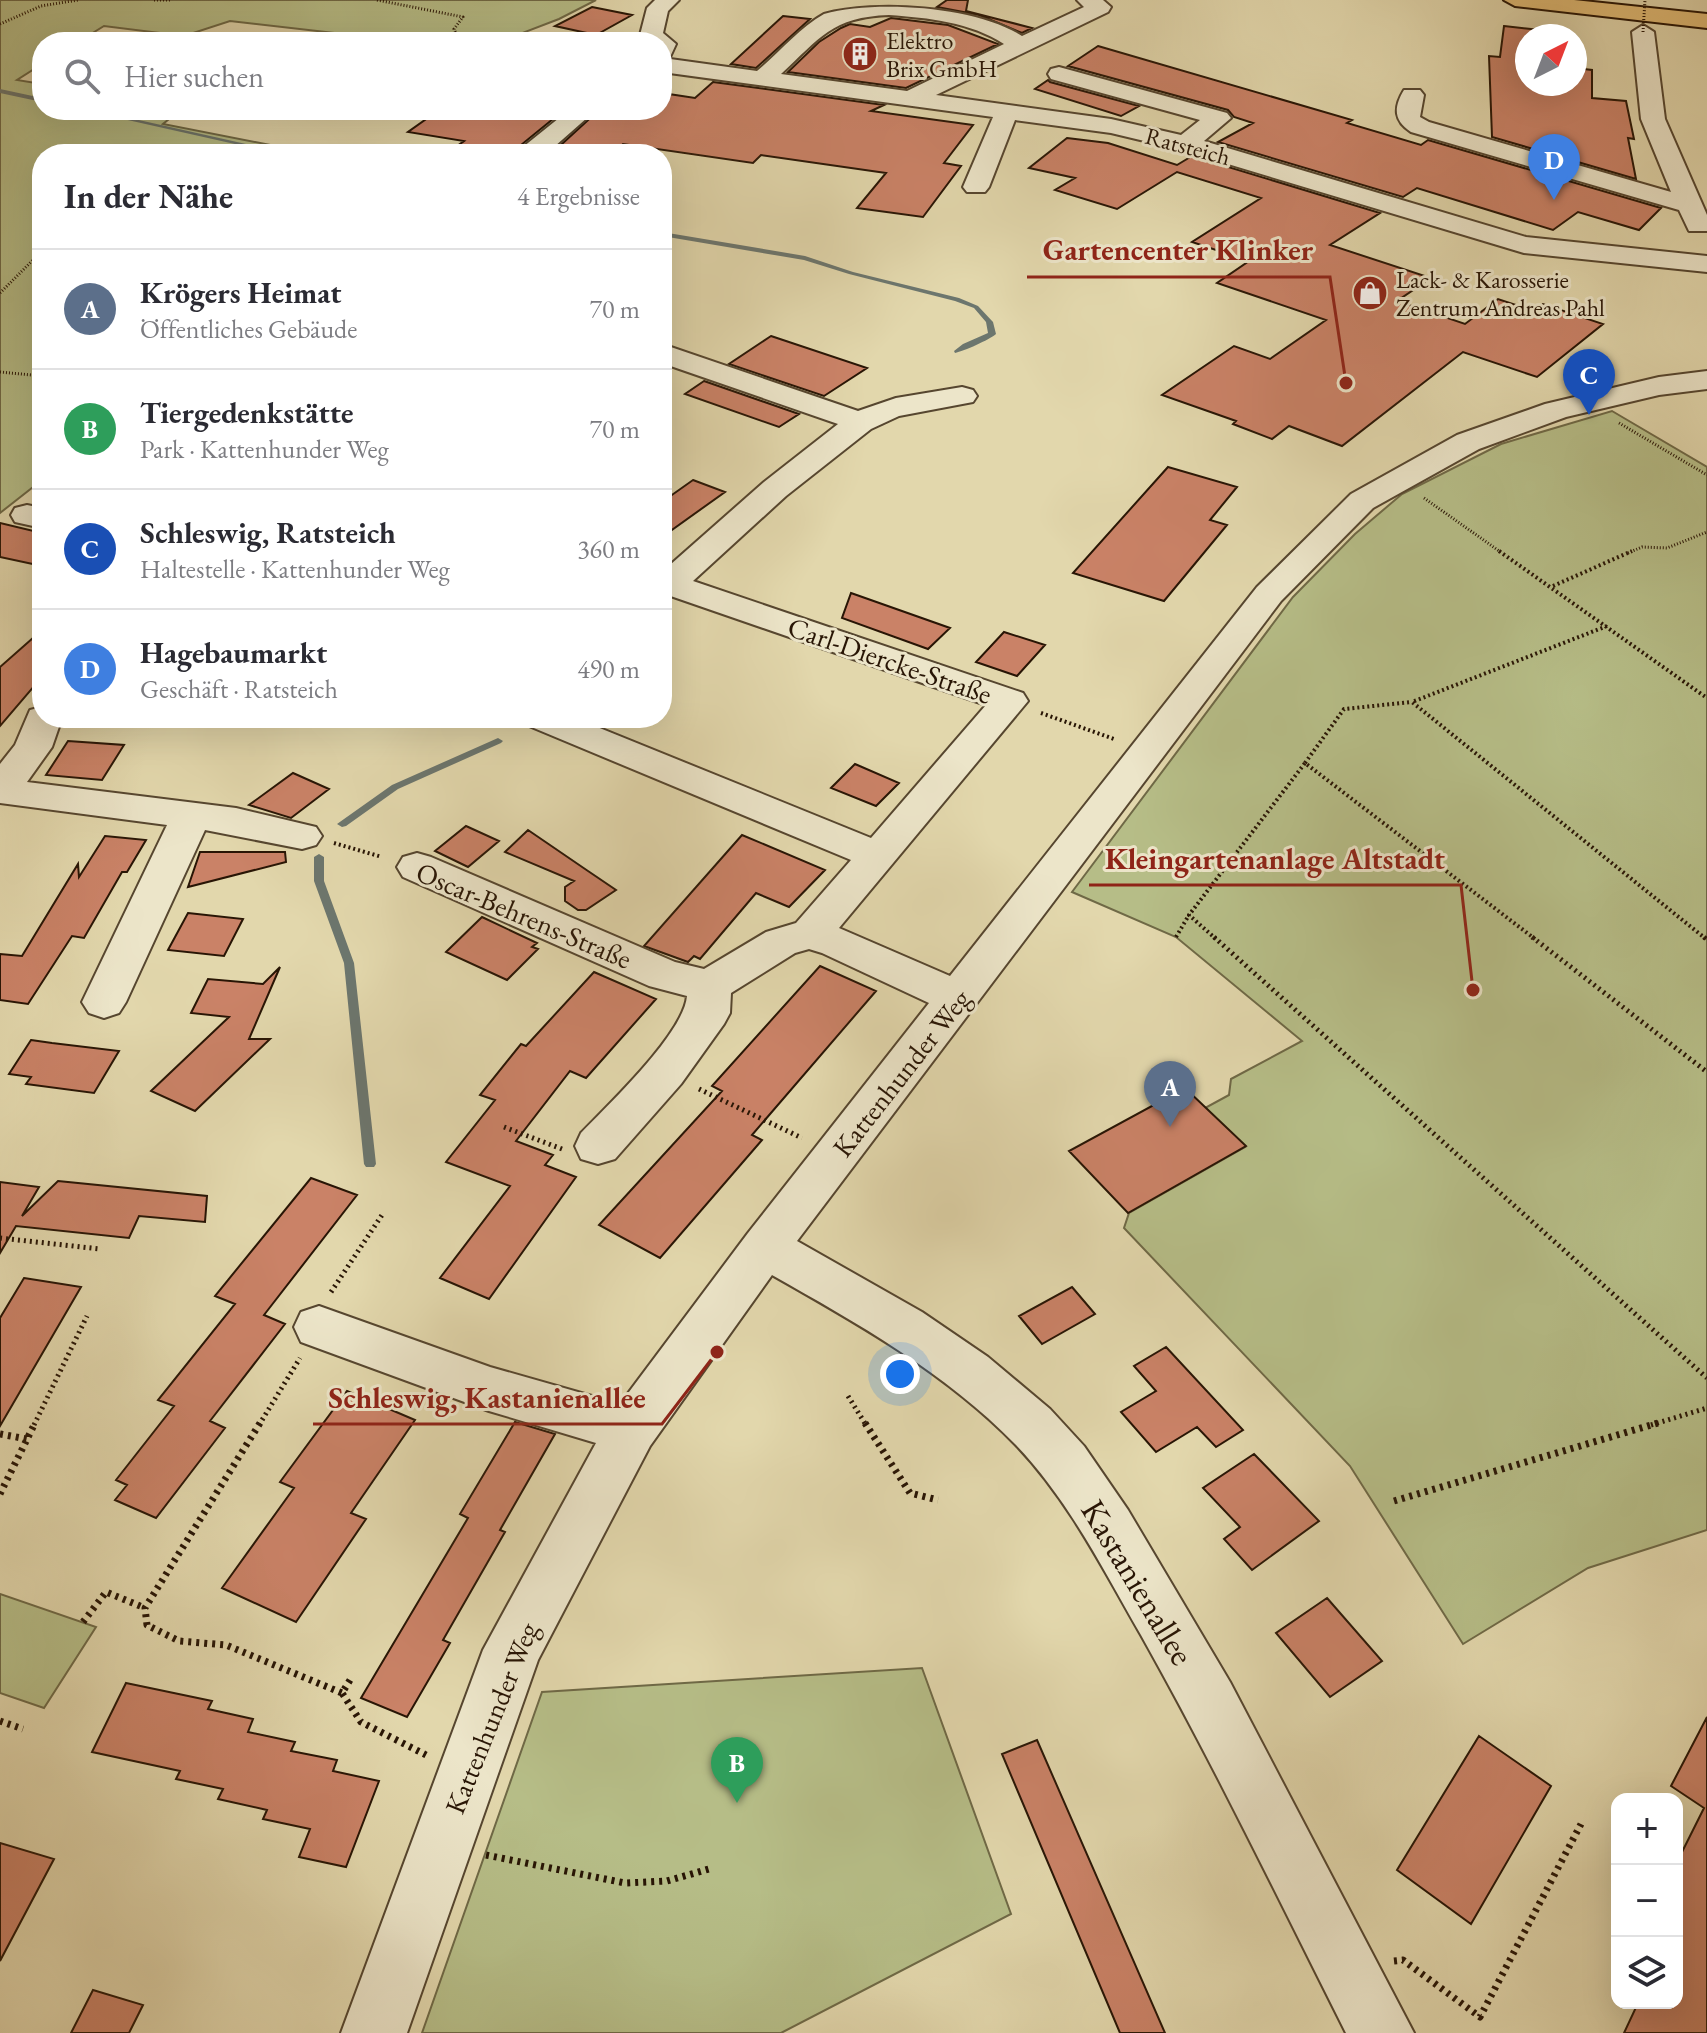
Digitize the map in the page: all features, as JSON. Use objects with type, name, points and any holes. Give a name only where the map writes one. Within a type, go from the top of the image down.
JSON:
[{"type":"main road","points":[[1515,0],[1707,21]]},
{"type":"street","points":[[652,32],[658,8],[668,0]]},
{"type":"street","points":[[911,98],[1100,7],[1088,0]]},
{"type":"street","points":[[763,78],[833,18],[879,8],[965,20],[994,28],[1007,39],[1022,45]]},
{"type":"street","name":"Ratsteich","points":[[672,66],[1111,126],[1185,143],[1524,245],[1706,267],[1705,245],[1653,119],[1643,32]]},
{"type":"street","points":[[1059,74],[1219,118],[1185,143]]},
{"type":"street","points":[[1412,95],[1407,111],[1409,120],[1420,127],[1688,205]]},
{"type":"street","points":[[976,187],[1007,111]]},
{"type":"street","points":[[542,144],[572,120]]},
{"type":"street","points":[[672,362],[860,422]]},
{"type":"street","name":"Kattenhunder Weg","points":[[374,2033],[512,1650],[631,1430],[765,1247],[1269,594],[1362,501],[1456,448],[1515,423],[1556,410],[1659,386],[1707,380]]},
{"type":"street","points":[[672,578],[775,489],[860,422],[896,407],[962,396]]},
{"type":"street","name":"Carl-Diercke-Straße","points":[[672,585],[1010,701],[811,934]]},
{"type":"street","points":[[40,728],[33,747],[0,791],[192,815],[320,840]]},
{"type":"street","points":[[566,728],[878,856]]},
{"type":"street","points":[[104,1002],[192,815]]},
{"type":"street","name":"Oscar-Behrens-Straße","points":[[417,867],[664,975],[710,986]]},
{"type":"street","points":[[598,1146],[665,1072],[708,1013],[710,986],[781,942],[811,934],[958,998]]},
{"type":"street","name":"Kastanienallee","points":[[765,1247],[882,1311],[942,1352],[1032,1426],[1090,1497],[1174,1639],[1381,2033]]},
{"type":"street","points":[[319,1327],[489,1389],[631,1430]]},
{"type":"path","points":[[0,24],[41,6],[78,0]]},
{"type":"path","points":[[154,0],[172,0]]},
{"type":"path","points":[[377,0],[400,7],[446,10],[463,17],[454,29],[455,32]]},
{"type":"path","points":[[1643,32],[1645,0]]},
{"type":"path","points":[[0,293],[32,261]]},
{"type":"path","points":[[0,372],[32,375]]},
{"type":"path","points":[[1615,421],[1707,475]]},
{"type":"path","points":[[1423,497],[1553,586],[1707,698]]},
{"type":"path","points":[[1553,586],[1642,547],[1667,548],[1707,532]]},
{"type":"path","points":[[1176,937],[1189,915],[1344,709],[1412,702],[1607,626]]},
{"type":"path","points":[[1010,701],[1148,752]]},
{"type":"path","points":[[1412,702],[1707,940]]},
{"type":"path","points":[[1305,763],[1707,1072]]},
{"type":"path","name":"Oscar-Behrens-Straße","points":[[320,840],[417,867]]},
{"type":"path","points":[[1189,915],[1707,1378]]},
{"type":"path","points":[[665,1072],[837,1155]]},
{"type":"path","points":[[504,1127],[564,1150],[598,1146]]},
{"type":"path","points":[[382,1215],[333,1287],[319,1327],[145,1608],[147,1625],[179,1641],[226,1645],[342,1693],[361,1722],[430,1757],[468,1772]]},
{"type":"path","points":[[0,1238],[100,1249]]},
{"type":"path","points":[[0,1494],[87,1316]]},
{"type":"path","points":[[848,1396],[910,1493],[938,1500]]},
{"type":"path","points":[[1394,1501],[1707,1408]]},
{"type":"path","points":[[0,1434],[27,1439]]},
{"type":"path","points":[[83,1622],[106,1592],[145,1608]]},
{"type":"path","points":[[342,1693],[350,1680]]},
{"type":"path","points":[[0,1721],[23,1729]]},
{"type":"path","points":[[1349,1970],[1403,1960],[1480,2017],[1581,1824]]},
{"type":"path","points":[[441,1846],[625,1883],[667,1881],[709,1869]]},
{"type":"green space","points":[[0,0],[596,0],[525,32],[326,32],[230,21],[196,32],[152,32],[104,26],[94,32],[32,32],[32,70],[17,80],[32,82],[32,120],[168,120],[163,124],[265,144],[32,144],[32,488],[0,513]]},
{"type":"green space","points":[[1612,411],[1707,467],[1707,1530],[1588,1568],[1463,1644],[1350,1466],[1124,1228],[1129,1213],[1245,1147],[1205,1108],[1229,1095],[1231,1079],[1302,1041],[1176,937],[1072,892],[1293,597],[1355,534],[1402,494],[1501,444]]},
{"type":"green space","points":[[0,1594],[96,1627],[44,1708],[0,1693]]},
{"type":"green space","points":[[922,1668],[1011,1914],[781,2033],[422,2033],[542,1692]]},
{"type":"building","points":[[947,0],[968,0],[966,11],[1032,28],[1022,33],[979,15],[937,7]]},
{"type":"building","points":[[592,7],[632,15],[601,32],[582,32],[555,26]]},
{"type":"building","points":[[783,16],[810,19],[756,68],[731,64]]},
{"type":"building","points":[[891,18],[948,25],[998,44],[906,88],[788,72],[819,42],[841,28],[850,24],[870,27]]},
{"type":"building","points":[[1504,26],[1515,27],[1515,96],[1587,96],[1587,69],[1592,70],[1592,98],[1626,101],[1634,139],[1628,138],[1636,179],[1492,137],[1489,56],[1500,57]]},
{"type":"building","points":[[1098,46],[1352,120],[1347,123],[1421,145],[1428,140],[1661,208],[1639,230],[1578,212],[1553,230],[1417,188],[1403,197],[1218,142],[1253,123],[1234,117],[1228,110],[1068,66]]},
{"type":"building","points":[[1048,80],[1139,106],[1121,116],[1035,89]]},
{"type":"building","points":[[713,82],[884,105],[871,111],[973,125],[944,163],[961,166],[923,217],[857,208],[886,173],[761,155],[753,163],[672,151],[672,144],[562,144],[588,120],[672,120],[672,95],[695,98]]},
{"type":"building","points":[[425,120],[552,120],[522,144],[460,144],[464,141],[408,132]]},
{"type":"building","points":[[1067,138],[1108,143],[1177,165],[1192,156],[1380,213],[1330,245],[1431,278],[1397,301],[1465,324],[1498,299],[1534,311],[1543,304],[1603,324],[1537,377],[1463,352],[1342,446],[1289,426],[1272,439],[1233,424],[1236,421],[1162,395],[1234,346],[1270,359],[1326,320],[1217,283],[1249,261],[1192,242],[1261,198],[1177,172],[1117,209],[1055,190],[1075,178],[1029,168]]},
{"type":"building","points":[[771,336],[867,368],[824,396],[729,364]]},
{"type":"building","points":[[704,381],[799,414],[779,427],[685,394]]},
{"type":"building","points":[[1168,467],[1237,487],[1210,520],[1227,525],[1164,601],[1073,573]]},
{"type":"building","points":[[693,480],[725,492],[672,530],[672,495]]},
{"type":"building","points":[[0,523],[32,531],[32,564],[0,557]]},
{"type":"building","points":[[851,593],[950,628],[928,649],[842,618]]},
{"type":"building","points":[[1004,632],[1045,645],[1017,676],[976,662]]},
{"type":"building","points":[[32,639],[32,689],[0,726],[0,667]]},
{"type":"building","points":[[68,741],[124,745],[102,780],[46,775]]},
{"type":"building","points":[[855,764],[899,783],[876,806],[831,788]]},
{"type":"building","points":[[293,773],[329,789],[291,818],[249,805]]},
{"type":"building","points":[[466,826],[499,841],[468,867],[435,851]]},
{"type":"building","points":[[528,830],[616,890],[586,910],[578,910],[565,901],[565,887],[574,881],[505,852]]},
{"type":"building","points":[[742,835],[825,870],[789,907],[756,893],[700,959],[694,956],[688,962],[644,946]]},
{"type":"building","points":[[105,836],[146,840],[127,872],[122,872],[84,938],[72,936],[28,1004],[0,1000],[0,954],[22,956],[78,864],[79,877]]},
{"type":"building","points":[[200,852],[285,852],[286,862],[188,887]]},
{"type":"building","points":[[188,913],[243,919],[224,956],[168,950]]},
{"type":"building","points":[[482,917],[537,943],[532,947],[538,949],[507,980],[446,952]]},
{"type":"building","points":[[820,966],[876,991],[752,1135],[762,1140],[660,1258],[599,1225],[722,1091],[712,1086]]},
{"type":"building","points":[[280,967],[249,1039],[270,1039],[195,1111],[151,1091],[229,1017],[191,1013],[208,979],[263,984]]},
{"type":"building","points":[[594,972],[656,999],[586,1078],[570,1071],[516,1141],[553,1155],[545,1165],[576,1177],[489,1299],[440,1278],[510,1186],[446,1162],[495,1100],[480,1095],[521,1044],[526,1046]]},
{"type":"building","points":[[31,1040],[119,1051],[94,1093],[26,1084],[31,1077],[9,1074]]},
{"type":"building","points":[[1185,1088],[1246,1146],[1128,1213],[1069,1151]]},
{"type":"building","points":[[311,1178],[357,1195],[264,1315],[285,1324],[210,1421],[225,1428],[156,1518],[115,1500],[127,1485],[116,1480],[174,1406],[158,1400],[235,1304],[215,1296]]},
{"type":"building","points":[[58,1181],[207,1196],[205,1222],[139,1216],[129,1238],[16,1226],[0,1253],[0,1182],[39,1187],[22,1216]]},
{"type":"building","points":[[24,1278],[81,1287],[0,1426],[0,1318]]},
{"type":"building","points":[[1072,1287],[1095,1314],[1042,1344],[1019,1316]]},
{"type":"building","points":[[1166,1347],[1243,1430],[1216,1447],[1197,1427],[1156,1452],[1121,1412],[1156,1391],[1134,1366]]},
{"type":"building","points":[[347,1391],[415,1420],[351,1513],[366,1519],[296,1622],[222,1588],[294,1488],[280,1482]]},
{"type":"building","points":[[515,1422],[555,1434],[500,1530],[505,1532],[443,1640],[450,1643],[407,1717],[361,1698],[468,1518],[460,1514]]},
{"type":"building","points":[[1254,1454],[1319,1521],[1252,1570],[1224,1539],[1240,1527],[1203,1488]]},
{"type":"building","points":[[1327,1598],[1382,1661],[1330,1697],[1276,1633]]},
{"type":"building","points":[[126,1683],[212,1701],[208,1709],[253,1719],[248,1732],[295,1742],[291,1751],[337,1760],[333,1771],[379,1781],[346,1867],[299,1857],[310,1829],[263,1819],[267,1810],[218,1799],[223,1789],[176,1779],[180,1771],[92,1752]]},
{"type":"building","points":[[1707,1717],[1707,2033],[1624,2033],[1635,2009],[1683,2009],[1683,1850],[1704,1808],[1671,1786]]},
{"type":"building","points":[[1479,1736],[1551,1786],[1471,1924],[1397,1870]]},
{"type":"building","points":[[1037,1740],[1165,2033],[1120,2033],[1002,1754]]},
{"type":"building","points":[[0,1843],[54,1859],[0,1961]]},
{"type":"building","points":[[93,1990],[143,2005],[129,2033],[71,2033]]},
{"type":"waterway","points":[[0,91],[32,98]]},
{"type":"waterway","points":[[132,120],[241,144]]},
{"type":"waterway","points":[[672,236],[805,258],[851,273],[957,299],[976,307],[989,322],[992,334],[958,351]]},
{"type":"waterway","points":[[342,824],[395,787],[498,741]]},
{"type":"waterway","points":[[319,857],[319,881],[349,963],[370,1164]]},
{"type":"place","name":"Elektro Brix GmbH","points":[[860,54]]},
{"type":"place","name":"Hagebaumarkt","points":[[1554,200]]},
{"type":"place","name":"Lack- & Karosserie Zentrum Andreas Pahl","points":[[1370,293]]},
{"type":"place","name":"Gartencenter Klinker","points":[[1346,383]]},
{"type":"place","name":"Schleswig, Ratsteich","points":[[1589,415]]},
{"type":"place","name":"Kleingartenanlage Altstadt","points":[[1473,990]]},
{"type":"place","name":"Krögers Heimat","points":[[1170,1127]]},
{"type":"place","name":"Schleswig, Kastanienallee","points":[[717,1352]]},
{"type":"place","name":"Tiergedenkstätte","points":[[737,1803]]}]
